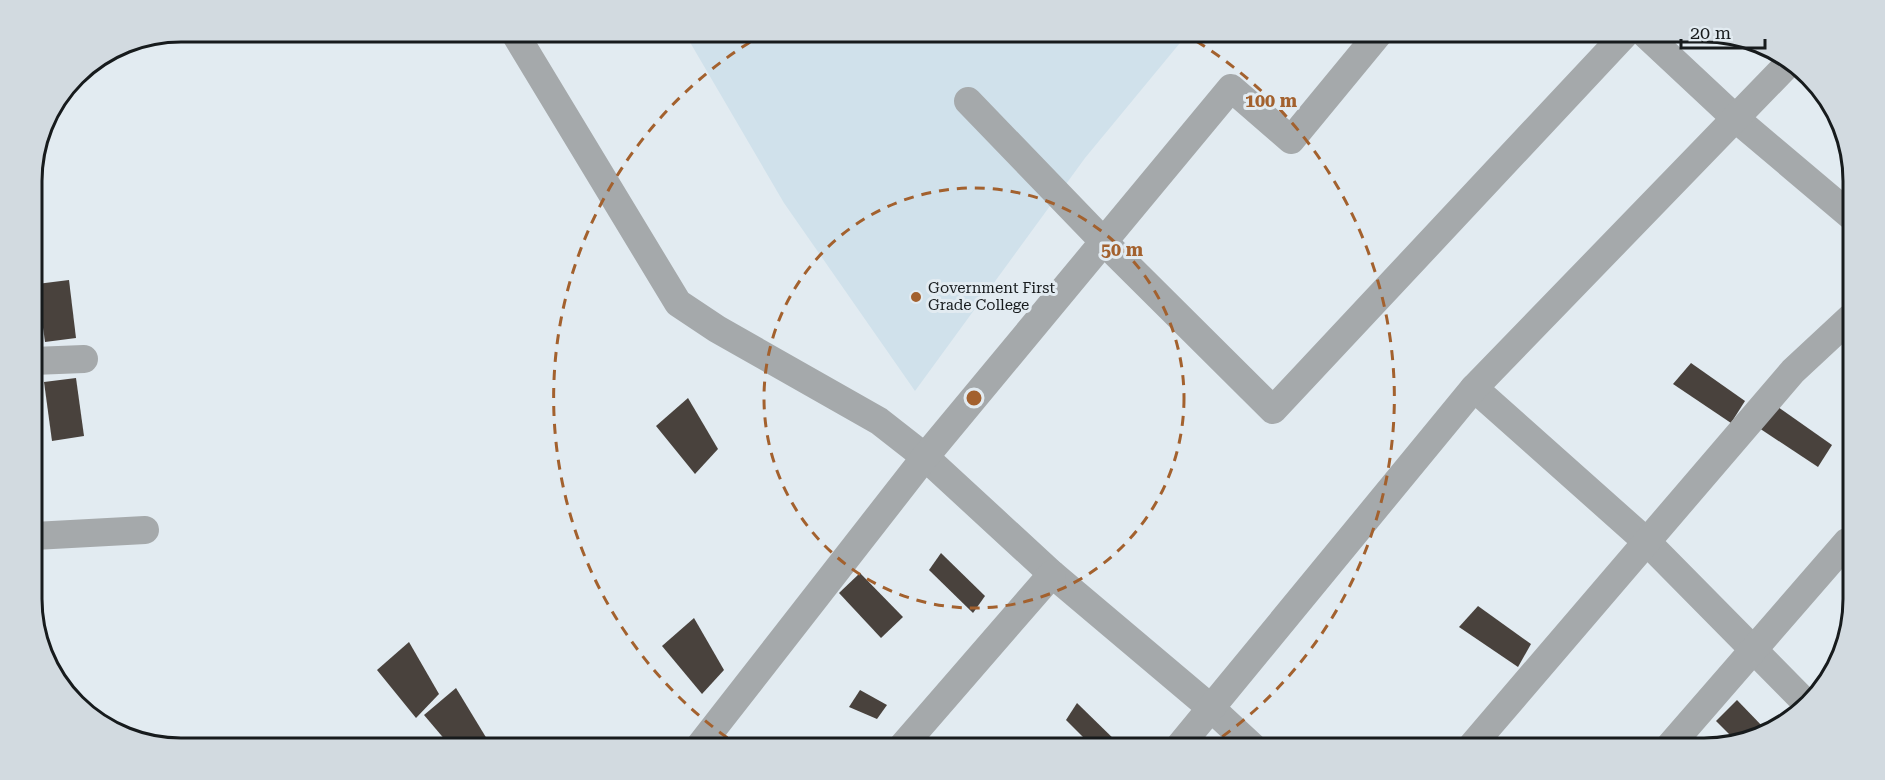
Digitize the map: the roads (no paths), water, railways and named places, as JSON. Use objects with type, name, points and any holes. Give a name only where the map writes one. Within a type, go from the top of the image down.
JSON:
[{"type":"street","points":[[520,42],[678,303],[717,328],[879,421],[925,457],[1052,574],[1243,738]]},
{"type":"street","points":[[706,738],[925,457],[1231,88],[1291,140],[1372,42]]},
{"type":"street","points":[[968,101],[1104,242],[1272,410],[1618,42]]},
{"type":"street","points":[[1654,42],[1735,118],[1843,209]]},
{"type":"street","points":[[1187,738],[1474,388],[1784,68]]},
{"type":"street","points":[[1479,738],[1793,371],[1843,325]]},
{"type":"street","points":[[42,361],[84,359]]},
{"type":"street","points":[[1474,388],[1647,542],[1801,698]]},
{"type":"street","points":[[42,536],[145,530]]},
{"type":"street","points":[[1677,738],[1843,547]]},
{"type":"street","points":[[910,738],[1052,574]]},
{"type":"place","name":"Government First Grade College","points":[[916,297]]}]
